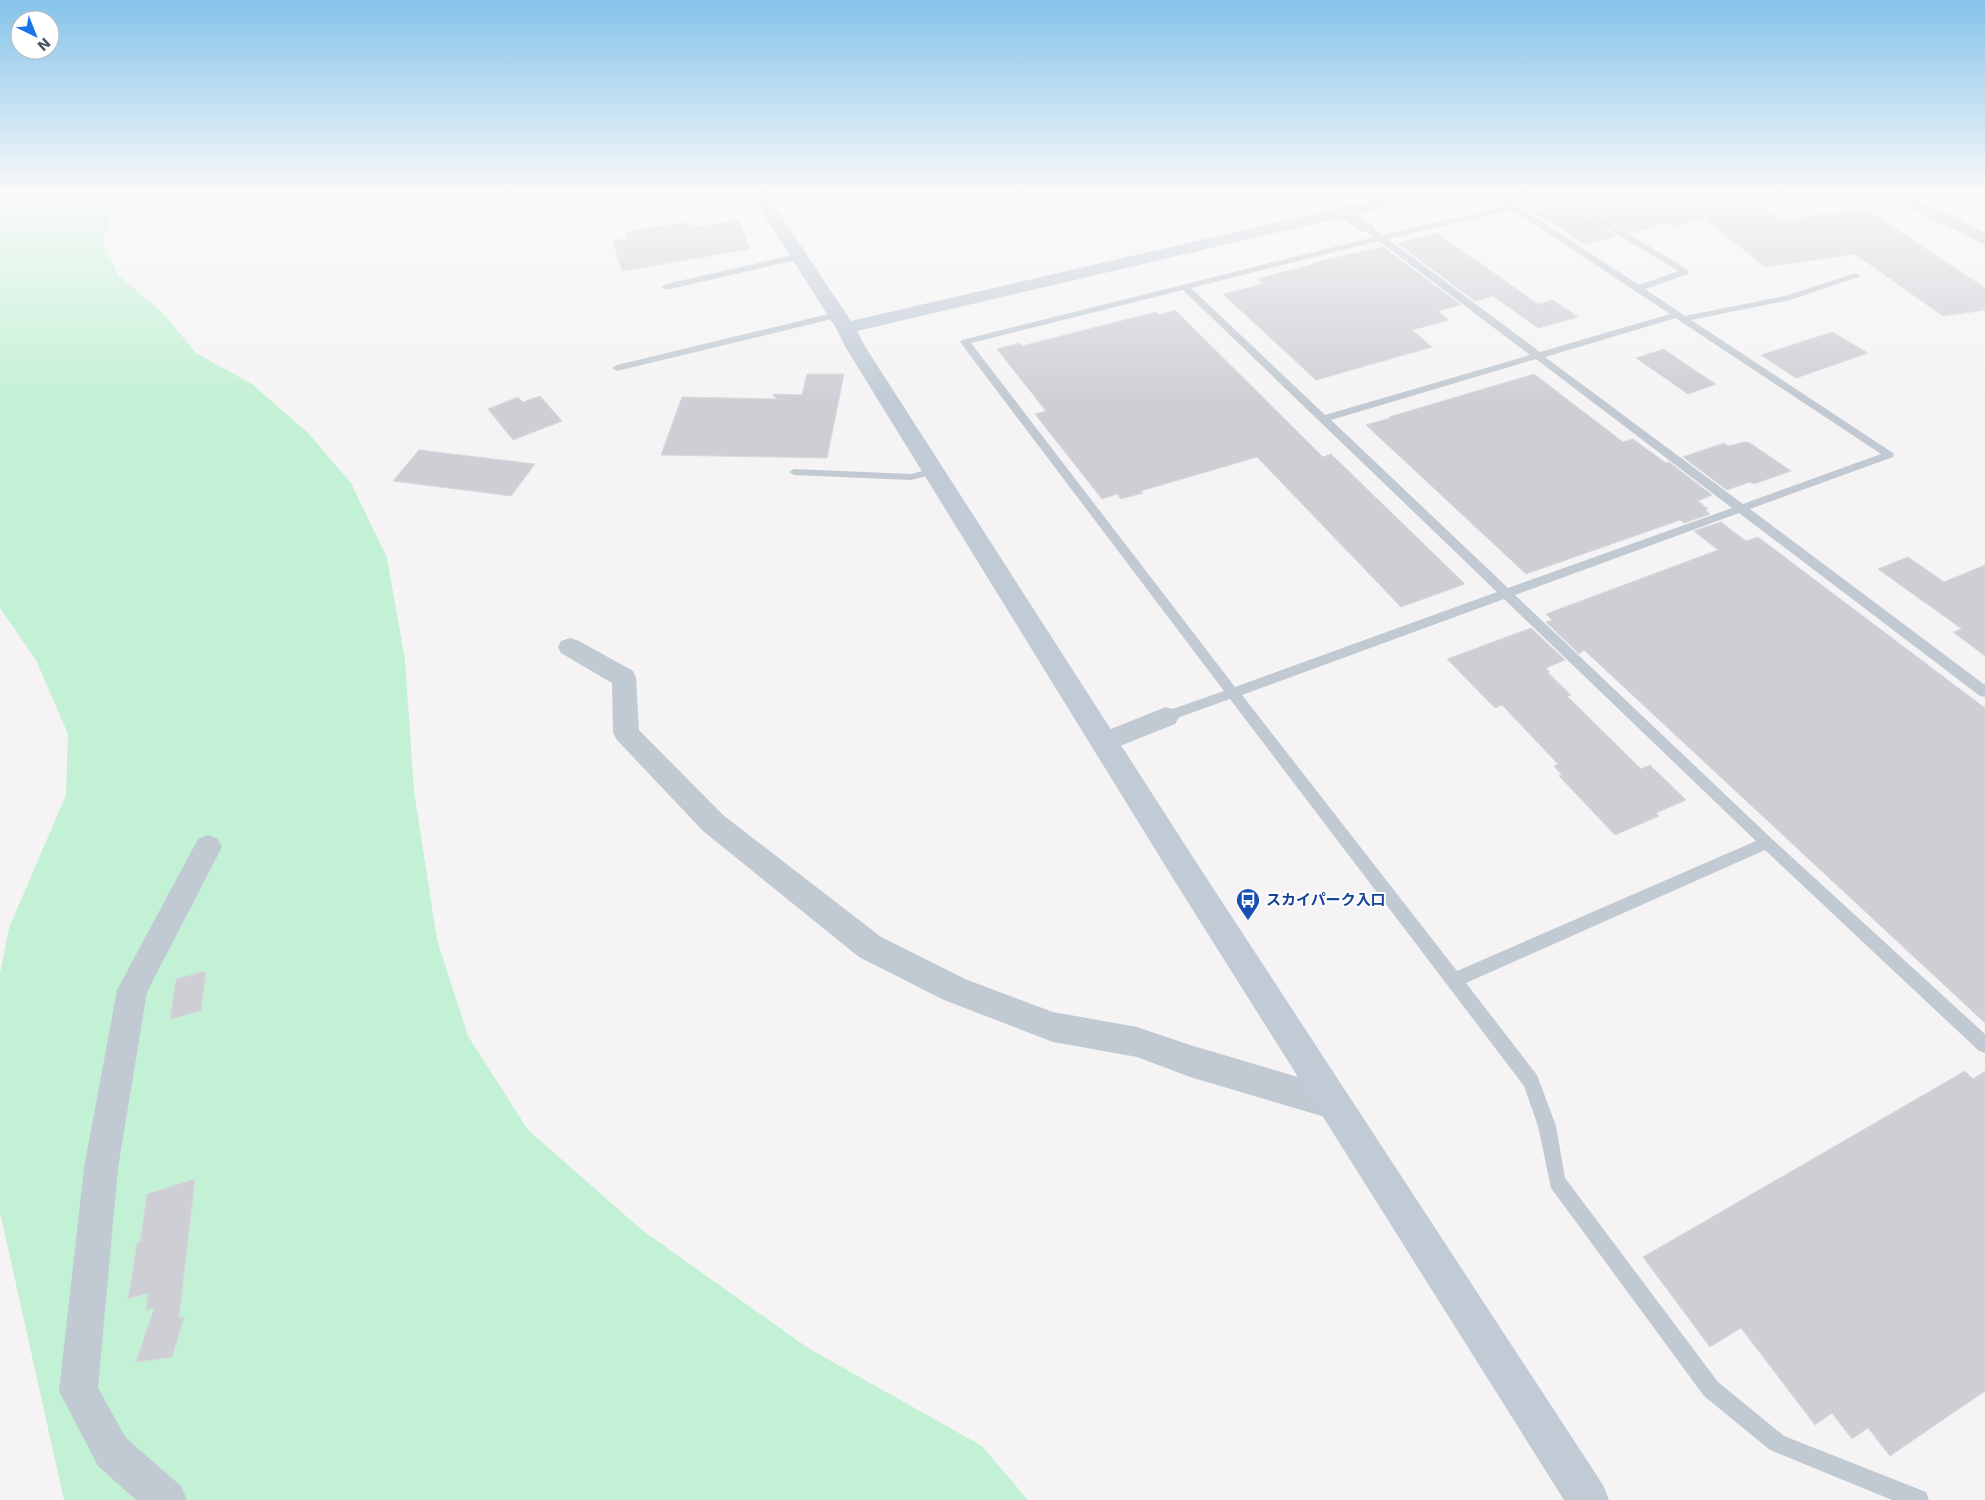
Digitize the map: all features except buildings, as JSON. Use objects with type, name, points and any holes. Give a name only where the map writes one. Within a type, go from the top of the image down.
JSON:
[{"type":"street","points":[[801,262],[842,321],[856,348],[1332,1103],[1588,1500]]},
{"type":"street","points":[[842,321],[1113,262]]},
{"type":"street","points":[[570,647],[624,678],[626,733],[713,823],[870,947],[955,990],[1053,1028],[1137,1042],[1190,1061],[1332,1103]]},
{"type":"street","points":[[1104,742],[1166,717]]},
{"type":"street","points":[[167,1500],[112,1452],[78,1391],[100,1168],[132,990],[208,847]]},
{"type":"lane","points":[[666,287],[776,262]]},
{"type":"lane","points":[[1287,262],[965,342],[1232,694],[1531,1081],[1547,1126],[1557,1182],[1711,1389],[1777,1443],[1918,1500]]},
{"type":"lane","points":[[1413,262],[1985,692]]},
{"type":"lane","points":[[1166,717],[1889,455],[1596,262]]},
{"type":"lane","points":[[1636,289],[1685,272],[1669,262]]},
{"type":"lane","points":[[1323,419],[1537,356],[1680,317],[1787,298],[1856,276]]},
{"type":"lane","points":[[1186,288],[1508,594],[1767,844],[1985,1045]]},
{"type":"lane","points":[[617,368],[842,321]]},
{"type":"lane","points":[[794,472],[911,477],[934,471]]},
{"type":"lane","points":[[1454,980],[1767,844]]},
{"type":"green space","points":[[0,262],[112,262],[118,275],[162,312],[196,353],[252,384],[308,433],[351,483],[387,558],[405,660],[414,791],[437,940],[468,1036],[528,1130],[642,1230],[808,1348],[982,1446],[1028,1500],[64,1500],[0,1212],[0,973],[9,928],[66,795],[68,734],[36,660],[0,608]]},
{"type":"place","name":"スカイパーク入口","points":[[1248,921]]}]
